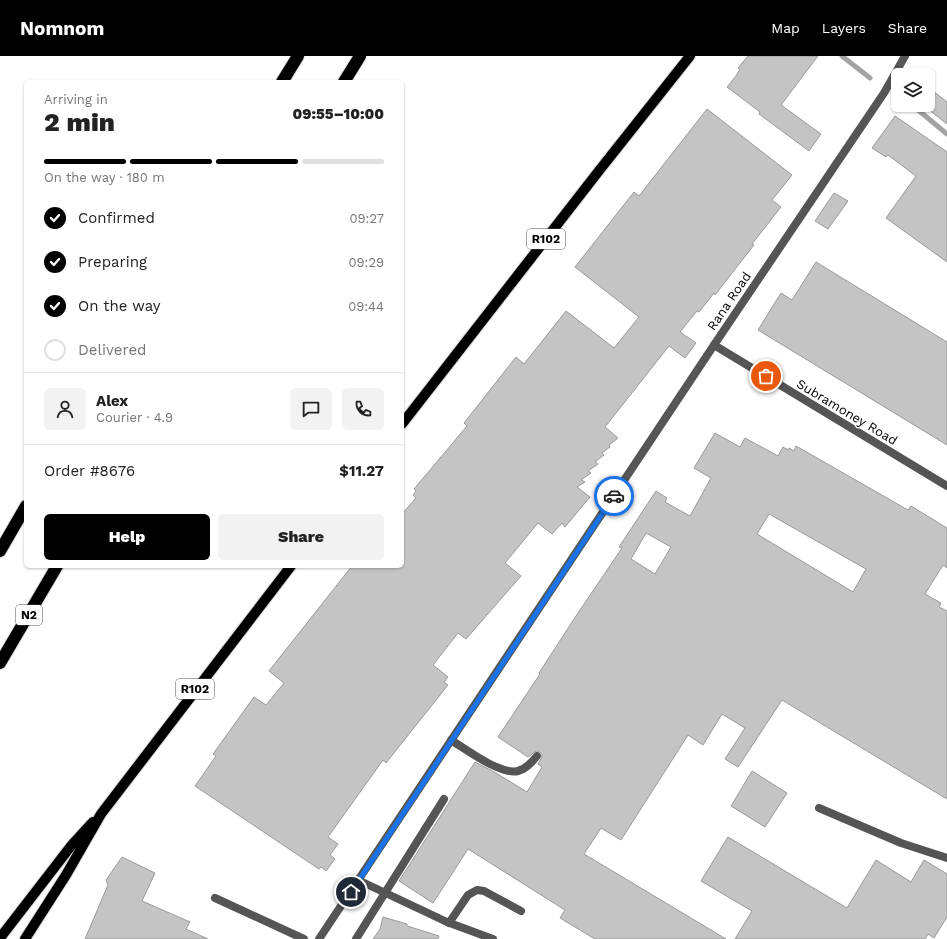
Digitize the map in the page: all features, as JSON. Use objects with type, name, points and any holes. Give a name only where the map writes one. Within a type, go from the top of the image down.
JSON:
[{"type":"highway","points":[[283,80],[298,56]]},
{"type":"highway","points":[[345,80],[360,56]]},
{"type":"highway","points":[[0,551],[24,509]]},
{"type":"highway","name":"N2","points":[[0,663],[57,568]]},
{"type":"main road","name":"R102","points":[[404,421],[690,56]]},
{"type":"main road","name":"R102","points":[[0,938],[70,846],[101,814],[289,568]]},
{"type":"main road","name":"R102","points":[[25,939],[66,875],[101,814]]},
{"type":"lane","name":"Rana Road","points":[[319,939],[714,345],[884,93],[905,56]]},
{"type":"lane","name":"Subramoney Road","points":[[714,345],[947,486]]},
{"type":"lane","points":[[451,740],[497,768],[509,772],[524,769],[537,756]]},
{"type":"lane","points":[[356,939],[444,799]]},
{"type":"lane","points":[[819,808],[900,843],[947,858]]},
{"type":"lane","points":[[358,880],[449,923],[493,939]]},
{"type":"lane","points":[[449,923],[468,895],[477,890],[484,891],[521,911]]},
{"type":"lane","points":[[215,898],[304,939]]},
{"type":"building","points":[[748,56],[818,56],[781,105],[821,134],[809,151],[759,114],[760,112],[727,87],[736,76],[740,69],[738,68]]},
{"type":"building","points":[[935,93],[947,102],[947,124],[932,112],[935,112]]},
{"type":"building","points":[[707,109],[792,175],[772,200],[781,207],[752,244],[754,245],[715,295],[714,293],[680,332],[696,343],[685,358],[669,346],[605,427],[618,438],[602,453],[604,455],[595,462],[598,464],[588,471],[591,473],[581,480],[585,482],[577,487],[590,497],[565,527],[562,523],[552,534],[538,523],[505,563],[521,576],[466,639],[458,633],[433,665],[448,677],[444,682],[448,685],[386,763],[383,760],[328,837],[338,844],[330,855],[335,859],[326,871],[321,867],[319,869],[195,786],[216,756],[213,754],[254,697],[266,705],[284,683],[269,671],[350,568],[404,568],[404,512],[416,498],[413,495],[416,491],[414,489],[467,426],[464,423],[516,357],[524,364],[566,311],[614,348],[639,317],[575,267],[634,192],[639,196]]},
{"type":"building","points":[[895,116],[947,152],[947,262],[886,218],[916,176],[888,155],[886,157],[872,148]]},
{"type":"building","points":[[834,193],[848,201],[828,229],[815,221]]},
{"type":"building","points":[[816,262],[947,342],[947,445],[758,330],[781,293],[792,300]]},
{"type":"building","points":[[715,433],[740,447],[745,438],[778,456],[783,447],[794,451],[796,446],[908,510],[911,506],[947,528],[947,568],[943,565],[925,594],[941,603],[939,607],[947,611],[947,799],[782,700],[738,767],[725,759],[745,728],[722,714],[703,745],[688,735],[621,840],[601,828],[584,854],[726,939],[595,939],[560,918],[565,910],[468,849],[433,903],[399,881],[475,762],[527,792],[542,767],[538,764],[542,754],[536,751],[528,757],[498,737],[622,548],[619,547],[656,491],[667,498],[665,502],[690,516],[711,478],[694,468]],"holes":[[[769,514],[866,569],[853,592],[757,534]],[[646,533],[671,547],[655,574],[631,559]]]},
{"type":"building","points":[[752,771],[787,793],[765,827],[731,806]]},
{"type":"building","points":[[728,837],[847,908],[876,860],[911,882],[924,860],[947,874],[947,917],[934,938],[928,934],[925,939],[735,939],[752,911],[701,881]]},
{"type":"building","points":[[122,857],[155,873],[142,901],[190,922],[186,929],[208,939],[85,939],[108,885],[106,880]]},
{"type":"building","points":[[383,917],[439,936],[438,939],[373,939],[380,929]]},
{"type":"waterway","points":[[842,56],[870,78]]},
{"type":"waterway","points":[[920,112],[947,134]]},
{"type":"way so far","points":[[614,496],[714,345],[766,376]]},
{"type":"route","points":[[351,892],[614,496]]}]
